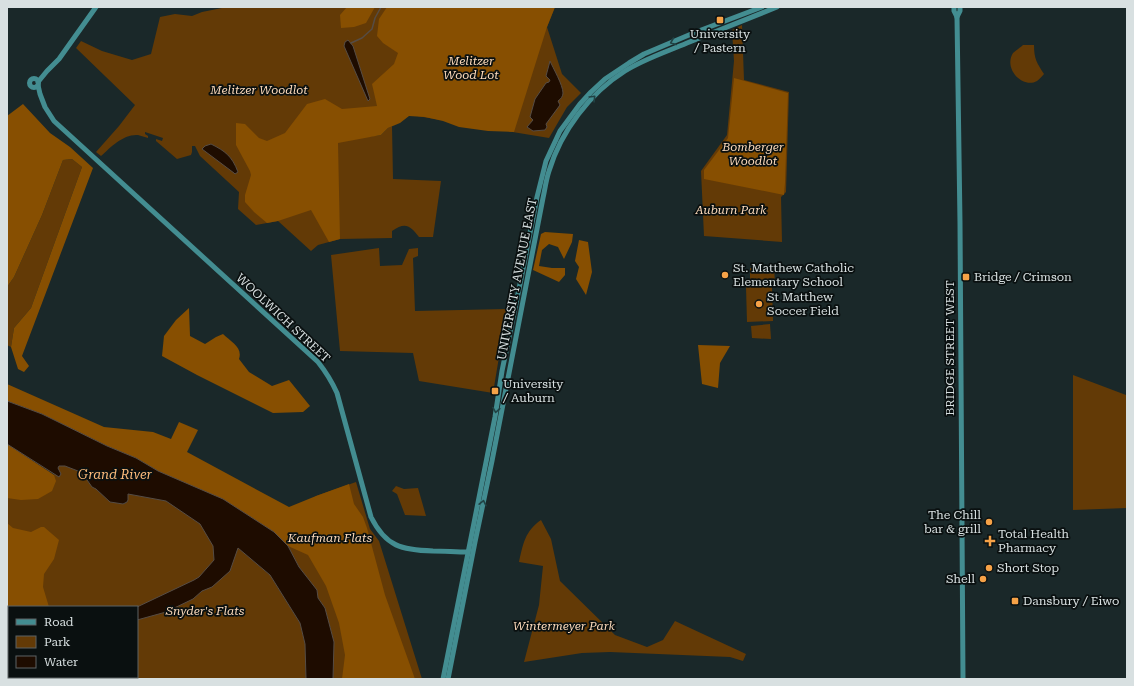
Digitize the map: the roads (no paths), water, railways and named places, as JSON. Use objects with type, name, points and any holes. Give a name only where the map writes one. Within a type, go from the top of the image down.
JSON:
[{"type":"main road","name":"WOOLWICH STREET","points":[[96,7],[59,59],[36,83],[45,107],[54,121],[264,312],[324,369],[337,393],[371,517],[376,527],[386,538],[401,548],[413,550],[468,552]]},
{"type":"main road","name":"UNIVERSITY AVENUE EAST","points":[[443,679],[538,192],[546,161],[560,131],[591,92],[605,79],[629,63],[644,54],[696,32],[762,7]]},
{"type":"main road","name":"UNIVERSITY AVENUE EAST","points":[[448,679],[543,198],[549,170],[564,135],[581,110],[608,84],[625,71],[646,60],[778,7]]},
{"type":"main road","name":"BRIDGE STREET WEST","points":[[954,7],[957,17],[960,223],[963,679]]},
{"type":"main road","name":"BRIDGE STREET WEST","points":[[957,17],[960,7]]},
{"type":"water","points":[[348,40],[353,46],[370,99],[368,101],[344,46],[345,42]]},
{"type":"water","points":[[550,61],[563,90],[563,95],[558,101],[560,105],[546,124],[547,127],[545,130],[533,131],[527,127],[533,120],[530,117],[535,99],[546,83],[550,80],[546,76]]},
{"type":"water","points":[[211,144],[228,155],[238,172],[235,174],[202,149]]},
{"type":"water","name":"Grand River","points":[[7,401],[42,414],[107,446],[136,458],[158,471],[223,499],[274,532],[288,546],[299,567],[317,590],[318,598],[325,608],[334,642],[333,679],[306,679],[305,644],[300,623],[270,575],[238,548],[230,571],[212,587],[202,591],[193,599],[166,612],[138,620],[138,607],[199,577],[214,560],[213,546],[200,524],[166,501],[128,494],[127,502],[123,504],[110,502],[92,487],[85,477],[78,471],[65,466],[59,466],[58,468],[61,474],[59,477],[7,444]]},
{"type":"waterway","points":[[351,43],[362,38],[372,29],[375,18],[381,7]]},
{"type":"place","name":"University / Pastern","points":[[720,20]]},
{"type":"place","name":"St. Matthew Catholic Elementary School","points":[[725,275]]},
{"type":"place","name":"Bridge / Crimson","points":[[966,277]]},
{"type":"place","name":"St Matthew Soccer Field","points":[[759,304]]},
{"type":"place","name":"University / Auburn","points":[[495,391]]},
{"type":"place","name":"The Chill bar & grill","points":[[989,522]]},
{"type":"place","name":"Total Health Pharmacy","points":[[990,541]]},
{"type":"place","name":"Short Stop","points":[[989,568]]},
{"type":"place","name":"Shell","points":[[983,579]]},
{"type":"place","name":"Dansbury / Eiwo","points":[[1015,601]]},
{"type":"park label","name":"Melitzer Wood Lot","points":[[471,68]]},
{"type":"park label","name":"Melitzer Woodlot","points":[[259,90]]},
{"type":"park label","name":"Bomberger Woodlot","points":[[753,154]]},
{"type":"park label","name":"Auburn Park","points":[[731,210]]},
{"type":"park label","name":"Kaufman Flats","points":[[330,538]]},
{"type":"park label","name":"Snyder's Flats","points":[[205,611]]},
{"type":"park label","name":"Wintermeyer Park","points":[[564,626]]}]
